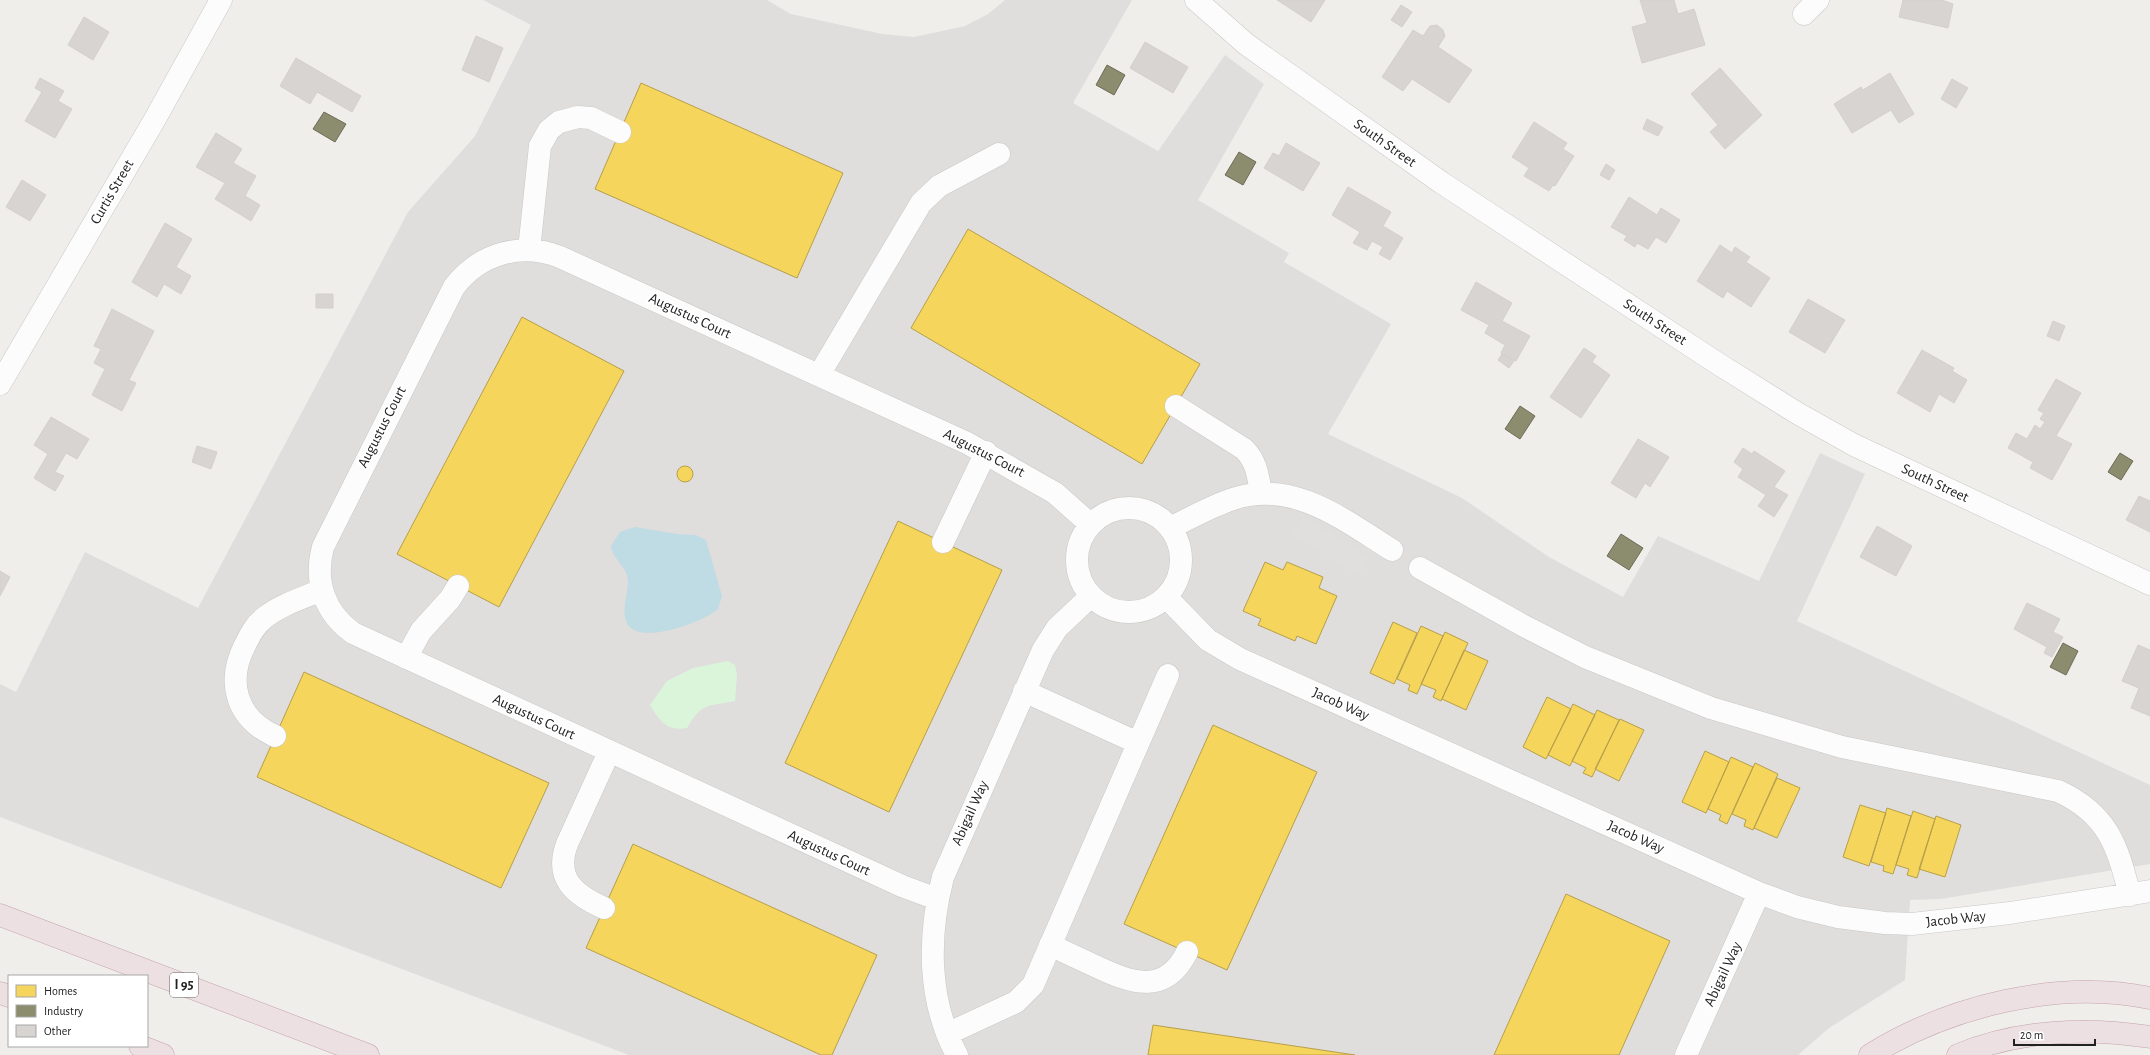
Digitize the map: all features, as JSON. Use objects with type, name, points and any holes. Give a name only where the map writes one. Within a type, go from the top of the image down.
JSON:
[{"type":"highway","name":"I 95","points":[[0,915],[368,1055]]},
{"type":"highway","points":[[1870,1055],[1895,1040],[1948,1018],[2011,999],[2048,994],[2102,993],[2150,998]]},
{"type":"highway","points":[[1958,1055],[1977,1047],[2011,1038],[2045,1034],[2090,1032],[2129,1034],[2150,1038]]},
{"type":"highway","points":[[143,1047],[163,1055]]},
{"type":"street","name":"Curtis Street","points":[[0,384],[155,119],[221,0]]},
{"type":"street","name":"South Street","points":[[1196,0],[1246,44],[1442,183],[1710,359],[1797,413],[1854,445],[2150,584]]},
{"type":"street","points":[[529,250],[540,146],[549,130],[559,122],[578,117],[591,118],[620,132]]},
{"type":"street","points":[[819,375],[921,202],[939,186],[999,154]]},
{"type":"street","name":"Augustus Court","points":[[937,899],[902,886],[362,638],[345,627],[332,613],[322,590],[319,566],[326,538],[454,287],[468,271],[486,259],[507,252],[529,250],[560,257],[986,452],[1055,493],[1091,525]]},
{"type":"street","points":[[1176,406],[1244,450],[1252,459],[1257,470],[1261,493]]},
{"type":"street","points":[[943,542],[986,452]]},
{"type":"street","points":[[1170,528],[1218,504],[1235,498],[1261,493],[1293,496],[1308,501],[1335,514],[1392,550]]},
{"type":"street","points":[[1131,509],[1149,512],[1170,528],[1178,543],[1181,559],[1176,584],[1166,597],[1159,603],[1142,611],[1124,612],[1106,607],[1091,596],[1081,579],[1077,560],[1081,541],[1091,525],[1098,519],[1114,511],[1131,509]]},
{"type":"street","points":[[1420,568],[1524,626],[1585,657],[1711,708],[1842,748],[2043,787],[2073,798],[2092,812],[2108,830],[2120,859],[2140,893]]},
{"type":"street","points":[[406,658],[421,631],[450,599],[458,586]]},
{"type":"street","points":[[275,736],[256,724],[241,706],[235,682],[238,659],[253,630],[264,618],[278,609],[322,590]]},
{"type":"street","name":"Abigail Way","points":[[957,1055],[948,1034],[936,994],[932,964],[932,935],[937,899],[943,877],[1037,662],[1054,633],[1091,596]]},
{"type":"street","name":"Jacob Way","points":[[1166,597],[1208,640],[1240,659],[1759,893],[1797,907],[1838,917],[1885,923],[1912,924],[2010,913],[2140,893]]},
{"type":"street","points":[[948,1034],[1021,998],[1033,985],[1168,674]]},
{"type":"street","points":[[1024,691],[1138,743]]},
{"type":"street","points":[[604,908],[582,897],[571,887],[565,874],[563,859],[567,844],[609,752]]},
{"type":"street","name":"Abigail Way","points":[[1686,1055],[1759,893]]},
{"type":"street","points":[[1050,945],[1121,978],[1137,982],[1154,980],[1169,974],[1181,962],[1186,952]]},
{"type":"shaded area","points":[[483,0],[767,0],[791,14],[882,34],[914,37],[965,26],[988,14],[1005,0],[1132,0],[1073,103],[1158,151],[1225,55],[1264,84],[1198,200],[1289,253],[1284,262],[1391,324],[1328,434],[1462,498],[1549,557],[1623,597],[1658,536],[1759,581],[1820,453],[1865,474],[1797,621],[2150,785],[2150,864],[1941,899],[1910,900],[1905,980],[1829,1028],[1798,1055],[629,1055],[0,817],[0,684],[16,692],[85,552],[198,608],[408,212],[475,136],[531,25]]},
{"type":"shaded area","points":[[1303,516],[1370,558],[1359,576],[1292,534]]},
{"type":"green space","points":[[728,661],[735,665],[737,675],[735,701],[706,707],[697,714],[687,728],[674,728],[664,724],[660,720],[650,705],[667,681],[693,668]]},
{"type":"water","points":[[635,527],[677,534],[696,535],[706,540],[722,596],[718,609],[699,620],[670,630],[642,632],[632,629],[626,621],[625,615],[625,603],[628,586],[627,575],[613,554],[611,546],[620,532]]},
{"type":"building: Homes","points":[[641,83],[843,173],[797,278],[595,189]]},
{"type":"building: Homes","points":[[968,229],[1200,364],[1142,464],[911,328]]},
{"type":"building: Homes","points":[[522,317],[624,371],[499,607],[397,554]]},
{"type":"building: Homes","points":[[682,466],[688,466],[693,471],[691,480],[688,482],[682,482],[677,477],[677,471]]},
{"type":"building: Homes","points":[[898,521],[1002,570],[889,812],[785,763]]},
{"type":"building: Homes","points":[[1265,562],[1283,570],[1287,562],[1323,577],[1319,588],[1337,596],[1316,644],[1297,636],[1295,641],[1258,625],[1261,619],[1243,611]]},
{"type":"building: Homes","points":[[1393,622],[1417,633],[1394,684],[1370,673]]},
{"type":"building: Homes","points":[[1421,626],[1443,636],[1417,694],[1408,690],[1410,685],[1397,679]]},
{"type":"building: Homes","points":[[1445,632],[1468,643],[1441,701],[1433,697],[1436,690],[1421,684]]},
{"type":"building: Homes","points":[[1464,650],[1488,661],[1466,710],[1442,699]]},
{"type":"building: Homes","points":[[304,672],[549,783],[501,888],[257,777]]},
{"type":"building: Homes","points":[[1547,697],[1571,709],[1546,759],[1523,747]]},
{"type":"building: Homes","points":[[1573,704],[1595,715],[1570,766],[1548,755]]},
{"type":"building: Homes","points":[[1597,710],[1619,720],[1592,777],[1583,773],[1586,768],[1572,761]]},
{"type":"building: Homes","points":[[1620,719],[1644,730],[1619,781],[1595,769]]},
{"type":"building: Homes","points":[[1213,725],[1317,772],[1227,970],[1124,924]]},
{"type":"building: Homes","points":[[1705,751],[1729,762],[1706,813],[1682,802]]},
{"type":"building: Homes","points":[[1731,757],[1753,767],[1727,824],[1719,820],[1721,815],[1708,809]]},
{"type":"building: Homes","points":[[1755,763],[1778,774],[1753,830],[1744,826],[1746,820],[1732,814]]},
{"type":"building: Homes","points":[[1777,778],[1800,788],[1777,838],[1754,828]]},
{"type":"building: Homes","points":[[1860,805],[1886,813],[1869,866],[1843,857]]},
{"type":"building: Homes","points":[[1887,808],[1911,816],[1893,874],[1883,871],[1884,866],[1871,862]]},
{"type":"building: Homes","points":[[1913,811],[1935,819],[1917,878],[1907,875],[1909,869],[1896,865]]},
{"type":"building: Homes","points":[[1936,816],[1961,825],[1945,877],[1919,869]]},
{"type":"building: Homes","points":[[633,844],[877,955],[832,1055],[821,1055],[586,948]]},
{"type":"building: Homes","points":[[1566,894],[1670,941],[1619,1055],[1494,1055]]},
{"type":"building: Homes","points":[[1153,1025],[1355,1055],[1148,1055]]},
{"type":"building: Industry","points":[[1107,65],[1125,75],[1114,95],[1096,85]]},
{"type":"building: Industry","points":[[324,112],[346,124],[335,142],[313,129]]},
{"type":"building: Industry","points":[[1239,152],[1256,162],[1243,185],[1225,175]]},
{"type":"building: Industry","points":[[1520,406],[1535,416],[1520,439],[1505,429]]},
{"type":"building: Industry","points":[[2120,453],[2133,461],[2121,480],[2108,472]]},
{"type":"building: Industry","points":[[1621,534],[1643,548],[1629,570],[1607,556]]},
{"type":"building: Industry","points":[[2063,643],[2078,651],[2066,675],[2050,667]]},
{"type":"building: Other","points":[[1277,0],[1325,0],[1311,22]]},
{"type":"building: Other","points":[[1640,0],[1674,0],[1678,14],[1694,9],[1705,45],[1642,63],[1632,27],[1647,23]]},
{"type":"building: Other","points":[[1903,0],[1942,0],[1953,4],[1948,28],[1899,17]]},
{"type":"building: Other","points":[[1401,5],[1412,12],[1402,27],[1391,20]]},
{"type":"building: Other","points":[[84,17],[109,32],[93,60],[68,45]]},
{"type":"building: Other","points":[[1437,25],[1443,30],[1445,36],[1438,47],[1472,70],[1449,103],[1412,79],[1403,91],[1382,77],[1413,30],[1423,36],[1430,26]]},
{"type":"building: Other","points":[[476,36],[503,48],[489,82],[462,70]]},
{"type":"building: Other","points":[[1145,42],[1188,67],[1173,93],[1130,68]]},
{"type":"building: Other","points":[[296,58],[361,96],[352,112],[317,92],[310,104],[280,86]]},
{"type":"building: Other","points":[[1720,68],[1762,115],[1725,149],[1710,132],[1718,125],[1691,94]]},
{"type":"building: Other","points":[[1890,73],[1914,114],[1899,123],[1891,110],[1852,133],[1834,104],[1861,87],[1863,90]]},
{"type":"building: Other","points":[[40,78],[64,91],[58,101],[72,109],[55,138],[25,121],[42,92],[35,88]]},
{"type":"building: Other","points":[[1952,79],[1968,88],[1956,108],[1941,99]]},
{"type":"building: Other","points":[[1647,119],[1663,127],[1658,136],[1643,129]]},
{"type":"building: Other","points":[[1534,122],[1567,143],[1563,149],[1574,156],[1555,186],[1553,185],[1549,191],[1524,176],[1529,168],[1512,157]]},
{"type":"building: Other","points":[[216,133],[242,149],[233,163],[256,176],[245,196],[260,205],[251,221],[215,199],[225,183],[196,167]]},
{"type":"building: Other","points":[[1286,143],[1320,163],[1303,191],[1264,168],[1273,153],[1279,156]]},
{"type":"building: Other","points":[[1606,164],[1615,170],[1609,180],[1600,175]]},
{"type":"building: Other","points":[[22,180],[46,195],[30,221],[6,207]]},
{"type":"building: Other","points":[[1348,187],[1391,212],[1383,226],[1403,238],[1390,260],[1379,254],[1383,247],[1372,241],[1367,250],[1353,243],[1360,232],[1332,215]]},
{"type":"building: Other","points":[[1629,197],[1657,215],[1661,208],[1680,220],[1666,243],[1656,237],[1648,249],[1637,243],[1635,247],[1624,240],[1627,236],[1611,227]]},
{"type":"building: Other","points":[[165,223],[192,239],[176,267],[191,276],[181,294],[164,284],[157,297],[132,282]]},
{"type":"building: Other","points":[[1720,245],[1732,253],[1735,247],[1750,257],[1746,262],[1770,278],[1751,307],[1727,291],[1723,298],[1697,281]]},
{"type":"building: Other","points":[[1476,282],[1512,303],[1502,321],[1530,336],[1516,361],[1501,353],[1505,345],[1485,333],[1489,325],[1461,310]]},
{"type":"building: Other","points":[[316,294],[333,294],[333,308],[316,308]]},
{"type":"building: Other","points":[[1808,299],[1845,320],[1825,353],[1789,332]]},
{"type":"building: Other","points":[[112,309],[154,331],[129,380],[136,383],[122,411],[92,395],[105,369],[94,363],[101,349],[94,346]]},
{"type":"building: Other","points":[[2053,321],[2065,326],[2059,341],[2047,336]]},
{"type":"building: Other","points":[[1584,348],[1596,356],[1592,362],[1610,375],[1581,418],[1550,397]]},
{"type":"building: Other","points":[[1922,350],[1954,368],[1952,371],[1967,380],[1954,403],[1939,394],[1930,412],[1897,393]]},
{"type":"building: Other","points":[[1502,354],[1514,361],[1509,368],[1498,360]]},
{"type":"building: Other","points":[[2056,379],[2081,393],[2056,436],[2072,444],[2052,480],[2030,468],[2033,462],[2008,448],[2016,433],[2027,439],[2035,425],[2040,429],[2045,422],[2040,419],[2044,413],[2038,410]]},
{"type":"building: Other","points":[[51,417],[89,439],[77,459],[66,453],[55,472],[64,476],[55,491],[34,478],[48,454],[34,445]]},
{"type":"building: Other","points":[[1638,439],[1669,457],[1650,487],[1645,483],[1636,498],[1611,483]]},
{"type":"building: Other","points":[[197,446],[217,452],[211,469],[192,462]]},
{"type":"building: Other","points":[[1743,448],[1752,454],[1754,451],[1785,471],[1774,487],[1788,495],[1774,517],[1758,506],[1766,495],[1738,477],[1743,469],[1734,462]]},
{"type":"building: Other","points":[[2139,496],[2150,501],[2150,532],[2126,520]]},
{"type":"building: Other","points":[[1877,526],[1912,546],[1896,576],[1860,557]]},
{"type":"building: Other","points":[[0,571],[10,577],[0,596]]},
{"type":"building: Other","points":[[2027,603],[2060,619],[2053,632],[2063,637],[2052,657],[2044,653],[2047,647],[2014,629]]},
{"type":"building: Other","points":[[2138,645],[2150,650],[2150,716],[2131,708],[2139,688],[2122,681]]}]
